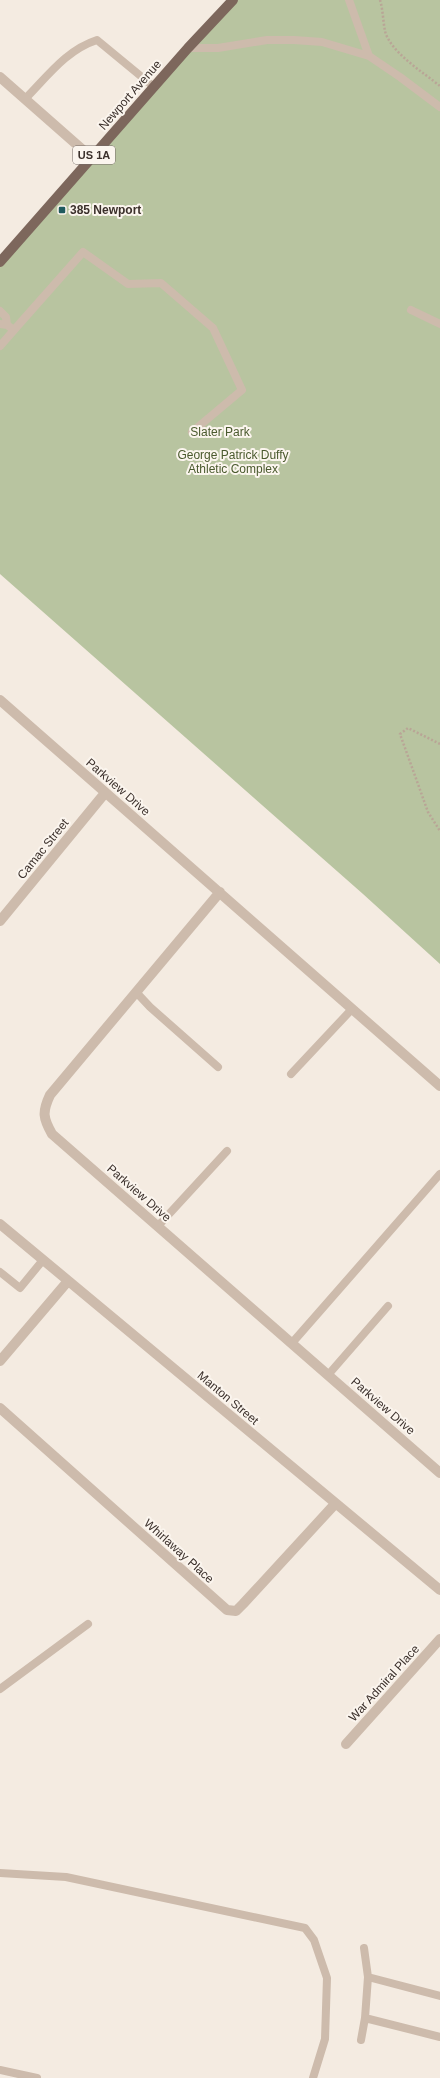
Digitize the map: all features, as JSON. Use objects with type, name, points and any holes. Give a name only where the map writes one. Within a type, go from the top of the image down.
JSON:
[{"type":"main road","name":"Newport Avenue","points":[[0,262],[188,48],[233,0]]},
{"type":"street","points":[[0,77],[92,158]]},
{"type":"street","name":"Parkview Drive","points":[[0,700],[440,1086]]},
{"type":"street","name":"Camac Street","points":[[0,921],[105,793]]},
{"type":"street","name":"Parkview Drive","points":[[220,892],[50,1096],[44,1110],[46,1123],[52,1134],[440,1473]]},
{"type":"street","name":"Manton Street","points":[[0,1224],[440,1590]]},
{"type":"street","points":[[0,1360],[68,1281]]},
{"type":"street","name":"Whirlaway Place","points":[[0,1408],[227,1610],[236,1611],[244,1604],[335,1504]]},
{"type":"street","name":"War Admiral Place","points":[[346,1744],[440,1640]]},
{"type":"lane","points":[[349,0],[369,56]]},
{"type":"lane","points":[[25,99],[70,53],[85,44],[97,40],[154,87]]},
{"type":"lane","points":[[188,48],[218,48],[267,40],[322,42],[369,56],[400,77],[440,108]]},
{"type":"lane","points":[[7,326],[83,252],[128,284],[161,283],[213,328],[242,390],[192,432]]},
{"type":"lane","points":[[411,310],[440,324]]},
{"type":"lane","points":[[0,311],[6,317],[7,326],[0,346]]},
{"type":"lane","points":[[136,992],[150,1007],[218,1067]]},
{"type":"lane","points":[[291,1074],[352,1009]]},
{"type":"lane","points":[[158,1226],[227,1151]]},
{"type":"lane","points":[[292,1343],[440,1174]]},
{"type":"lane","points":[[0,1272],[20,1288],[42,1260]]},
{"type":"lane","points":[[328,1375],[388,1306]]},
{"type":"lane","points":[[0,1689],[88,1624]]},
{"type":"lane","points":[[0,1873],[66,1877],[305,1928],[314,1940],[327,1978],[325,2040],[313,2078]]},
{"type":"lane","points":[[360,2040],[365,2018],[368,1977],[364,1948]]},
{"type":"lane","points":[[368,1977],[440,1996]]},
{"type":"lane","points":[[365,2018],[440,2038]]},
{"type":"lane","points":[[0,2070],[37,2078]]},
{"type":"path","points":[[380,0],[384,13],[385,31],[389,40],[399,52],[440,86]]},
{"type":"path","points":[[440,744],[408,728],[400,734],[428,812],[440,831]]},
{"type":"green space","name":"Slater Park","points":[[233,0],[440,0],[440,964],[363,894],[0,574],[0,263]]},
{"type":"place","name":"385 Newport","points":[[62,210]]},
{"type":"park label","name":"George Patrick Duffy Athletic Complex","points":[[233,462]]}]
